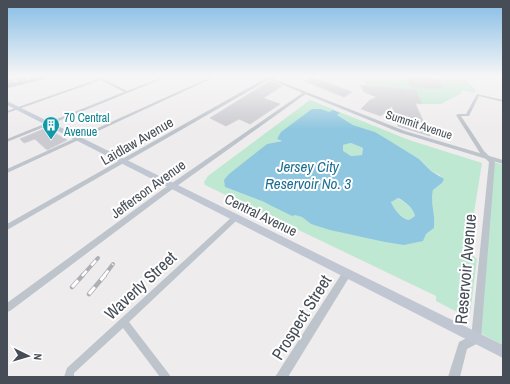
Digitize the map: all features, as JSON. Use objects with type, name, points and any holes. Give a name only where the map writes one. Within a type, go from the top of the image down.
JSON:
[{"type":"main road","name":"Central Avenue","points":[[7,103],[503,352]]},
{"type":"street","points":[[7,112],[56,94]]},
{"type":"street","points":[[7,141],[122,94]]},
{"type":"street","points":[[7,171],[176,94]]},
{"type":"street","name":"Laidlaw Avenue","points":[[7,227],[243,94]]},
{"type":"street","name":"Jefferson Avenue","points":[[7,308],[304,94]]},
{"type":"street","name":"Summit Avenue","points":[[307,94],[403,132],[503,162]]},
{"type":"street","points":[[488,158],[458,115],[467,115],[478,95],[503,101],[503,95]]},
{"type":"street","name":"Reservoir Avenue","points":[[454,377],[463,346],[476,338],[492,162],[488,158]]},
{"type":"street","name":"Waverly Street","points":[[69,377],[70,371],[235,218]]},
{"type":"street","name":"Prospect Street","points":[[281,377],[347,273]]},
{"type":"street","points":[[123,321],[166,377]]},
{"type":"green space","points":[[418,94],[460,94],[441,104],[422,104]]},
{"type":"green space","points":[[310,100],[409,140],[482,163],[468,250],[477,259],[470,314],[465,316],[436,301],[436,296],[205,185],[204,182],[208,176]],"holes":[[[330,112],[340,113],[337,115],[353,125],[375,132],[419,159],[431,171],[440,175],[442,183],[433,190],[432,195],[434,228],[426,234],[311,224],[302,217],[225,187],[267,144],[281,141],[277,139],[279,136]]]},
{"type":"green space","points":[[351,143],[363,148],[362,155],[351,156],[342,151],[343,145]]},
{"type":"green space","points":[[494,162],[503,165],[503,345],[480,333]]},
{"type":"green space","points":[[395,198],[407,204],[415,216],[409,220],[401,216],[391,202]]},
{"type":"water","name":"Jersey City Reservoir No. 3","points":[[312,109],[321,109],[329,112],[333,110],[340,113],[337,115],[353,125],[375,132],[419,159],[431,171],[444,179],[442,183],[433,190],[432,200],[434,228],[426,234],[423,241],[404,245],[385,242],[330,230],[311,224],[302,217],[295,215],[292,216],[264,202],[225,187],[224,180],[229,174],[267,144],[282,141],[277,139],[281,132]],"holes":[[[351,143],[363,148],[362,155],[351,156],[343,151],[343,145]],[[398,198],[408,205],[415,216],[409,220],[403,218],[398,213],[391,202]]]},
{"type":"building","points":[[249,94],[269,94],[263,98],[280,104],[250,124],[239,119],[226,126],[210,118]]},
{"type":"building","points":[[336,94],[349,94],[344,97]]},
{"type":"building","points":[[369,94],[418,94],[422,104],[415,103],[430,136],[398,126],[392,106],[381,116],[361,109],[370,100],[377,97]]},
{"type":"building","name":"70 Central Avenue","points":[[46,128],[67,140],[47,150],[35,139],[24,143],[20,139]]},
{"type":"railway","points":[[82,276],[98,258]]},
{"type":"railway","points":[[104,276],[113,264]]},
{"type":"railway","points":[[72,287],[83,275]]},
{"type":"railway","points":[[89,294],[105,275]]},
{"type":"place","name":"70 Central Avenue","points":[[51,140]]}]
